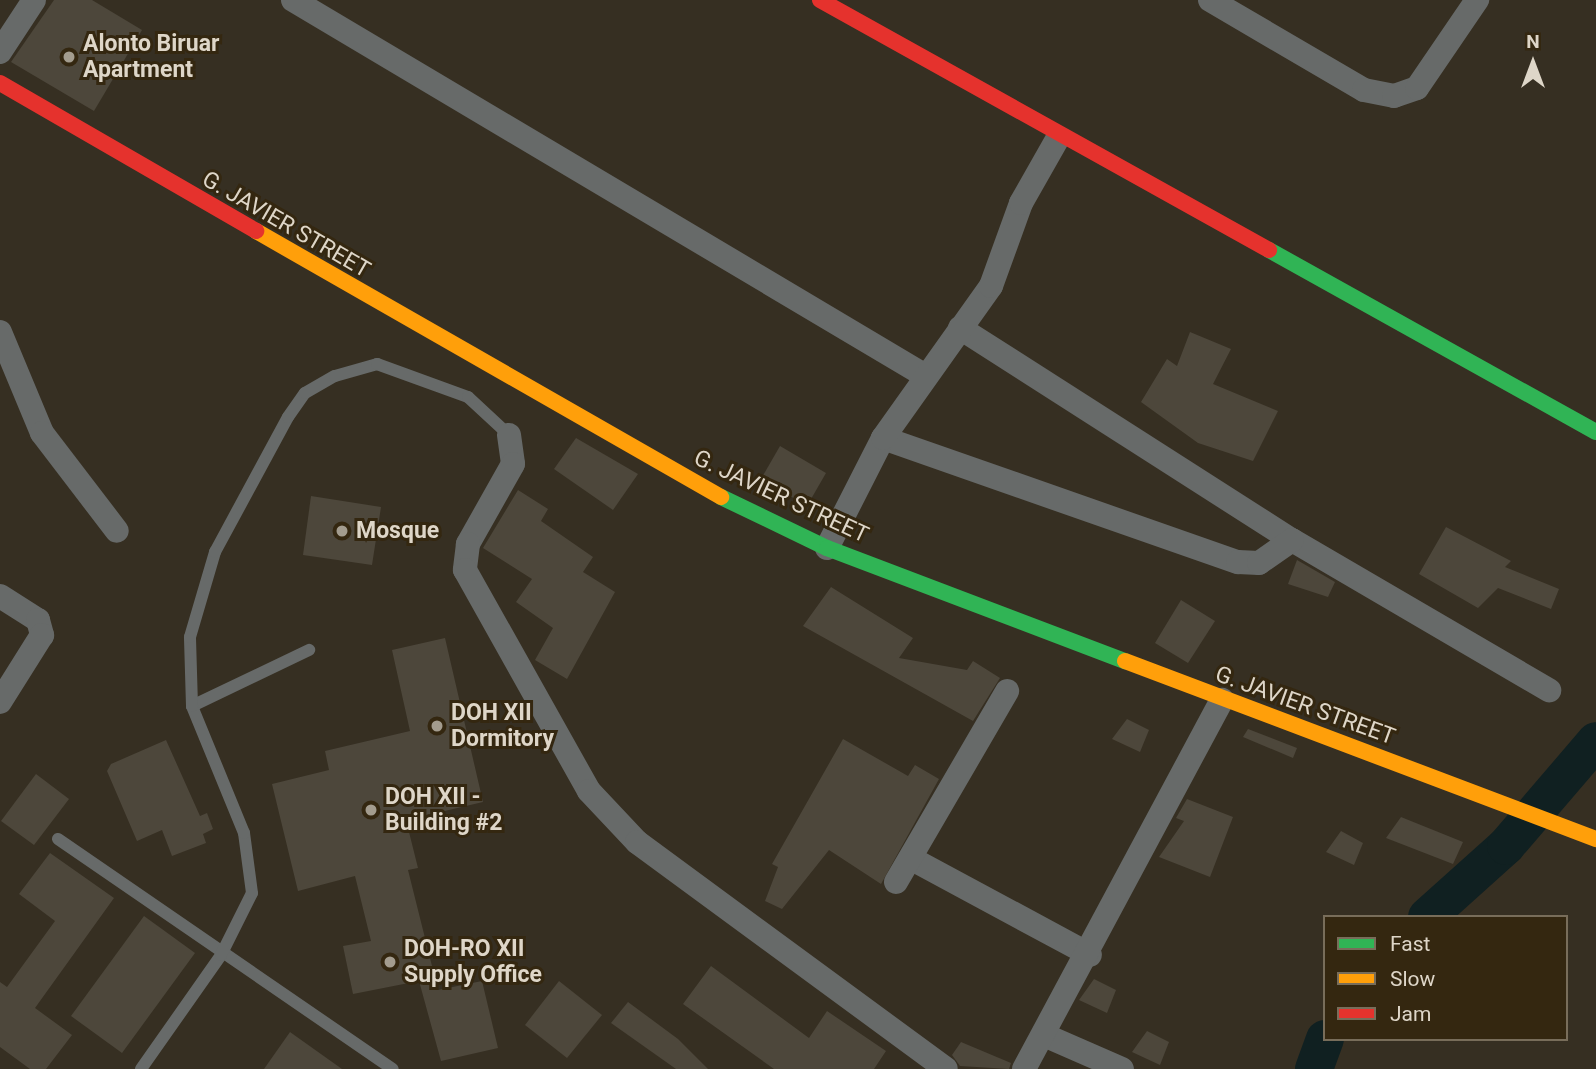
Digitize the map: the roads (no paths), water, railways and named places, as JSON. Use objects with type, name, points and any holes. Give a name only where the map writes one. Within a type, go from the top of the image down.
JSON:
[{"type":"street","points":[[0,52],[33,0]]},
{"type":"street","points":[[293,0],[925,375]]},
{"type":"street","points":[[820,0],[1058,138],[1596,432]]},
{"type":"street","points":[[1210,0],[1364,90],[1394,96],[1417,88],[1477,0]]},
{"type":"street","name":"G. JAVIER STREET","points":[[0,83],[706,490],[827,548],[1222,700],[1596,839]]},
{"type":"street","points":[[827,548],[884,438],[925,375],[991,286],[1021,203],[1058,138]]},
{"type":"street","points":[[960,328],[1292,540],[1549,690]]},
{"type":"street","points":[[0,332],[42,433],[117,531]]},
{"type":"street","points":[[509,435],[513,464],[468,544],[465,570],[589,791],[637,842],[946,1069]]},
{"type":"street","points":[[884,438],[1238,562],[1259,564],[1292,540]]},
{"type":"street","points":[[0,596],[38,620],[42,635],[0,702]]},
{"type":"street","points":[[896,882],[912,859],[1007,691]]},
{"type":"street","points":[[1024,1069],[1090,955],[1222,700]]},
{"type":"street","points":[[912,859],[1090,955]]},
{"type":"street","points":[[1044,1035],[1122,1069]]},
{"type":"lane","points":[[141,1069],[221,955],[243,915],[253,878],[244,832],[192,706],[190,637],[202,582],[306,393],[355,368],[400,368],[468,397],[509,435]]},
{"type":"lane","points":[[192,706],[309,650]]},
{"type":"lane","points":[[58,839],[221,955],[331,1022],[393,1069]]},
{"type":"waterway","points":[[1429,915],[1506,846],[1596,741]]},
{"type":"waterway","points":[[1314,1069],[1324,1041]]},
{"type":"place","name":"Alonto Biruar Apartment","points":[[69,57]]},
{"type":"place","name":"Mosque","points":[[342,531]]},
{"type":"place","name":"DOH XII Dormitory","points":[[437,726]]},
{"type":"place","name":"DOH XII - Building #2","points":[[371,810]]},
{"type":"place","name":"DOH-RO XII Supply Office","points":[[390,962]]}]
